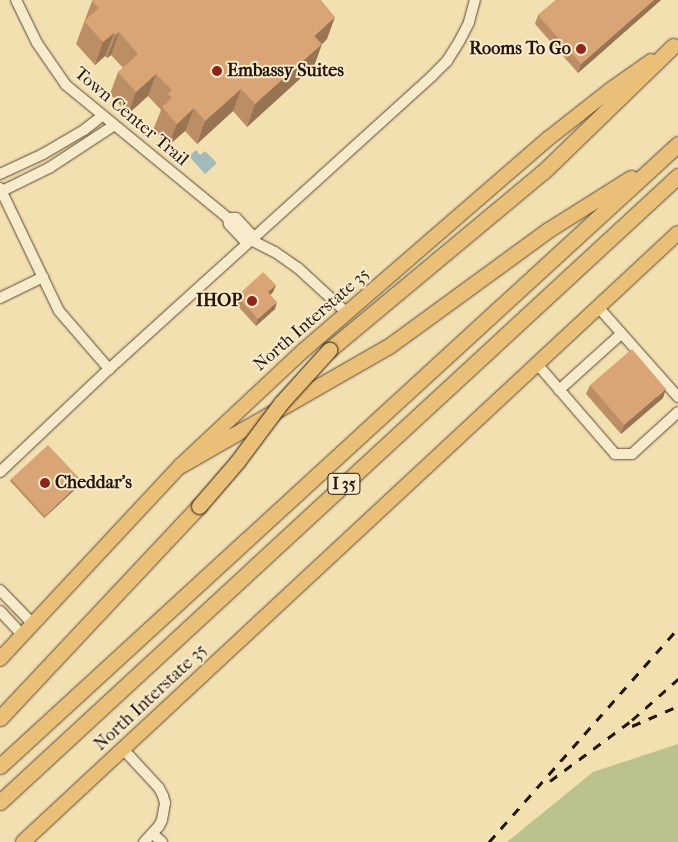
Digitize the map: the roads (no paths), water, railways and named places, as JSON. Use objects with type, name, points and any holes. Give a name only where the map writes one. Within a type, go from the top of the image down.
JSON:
[{"type":"highway","points":[[0,718],[199,506],[238,462],[281,403],[329,350],[543,172],[675,44]]},
{"type":"highway","name":"I 35","points":[[0,766],[678,144]]},
{"type":"highway","points":[[181,465],[389,346],[548,230],[666,155]]},
{"type":"highway","name":"I 35","points":[[3,800],[678,176]]},
{"type":"main road","name":"North Interstate 35","points":[[0,660],[181,465],[304,350],[549,138],[610,90],[675,44]]},
{"type":"main road","name":"North Interstate 35","points":[[23,842],[678,233]]},
{"type":"street","name":"Town Center Trail","points":[[16,0],[36,44],[66,85],[113,126],[228,218],[229,224],[244,240],[252,240],[275,252],[298,268],[347,313]]},
{"type":"street","points":[[0,472],[109,369],[447,61],[469,22],[475,0]]},
{"type":"street","points":[[0,174],[60,144],[102,116]]},
{"type":"street","points":[[109,369],[59,310],[1,191],[68,157],[113,126]]},
{"type":"street","points":[[60,144],[68,157]]},
{"type":"street","points":[[0,298],[43,277]]},
{"type":"street","points":[[599,308],[678,397]]},
{"type":"street","points":[[560,390],[621,334]]},
{"type":"street","points":[[538,365],[615,454],[632,454],[678,412]]},
{"type":"street","points":[[0,590],[33,624]]},
{"type":"street","points":[[0,611],[23,636]]},
{"type":"street","points":[[123,750],[159,788],[165,804],[162,820],[153,834],[144,842]]},
{"type":"street","points":[[153,834],[162,842]]},
{"type":"water","points":[[196,150],[200,155],[205,151],[217,163],[205,174],[189,156]]},
{"type":"railway","points":[[489,842],[678,628]]},
{"type":"railway","points":[[550,781],[632,720],[678,679]]},
{"type":"railway","points":[[632,726],[678,706]]},
{"type":"place","name":"Rooms To Go","points":[[581,49]]},
{"type":"place","name":"Embassy Suites","points":[[217,71]]},
{"type":"place","name":"IHOP","points":[[252,301]]},
{"type":"place","name":"Cheddar's","points":[[45,483]]}]
